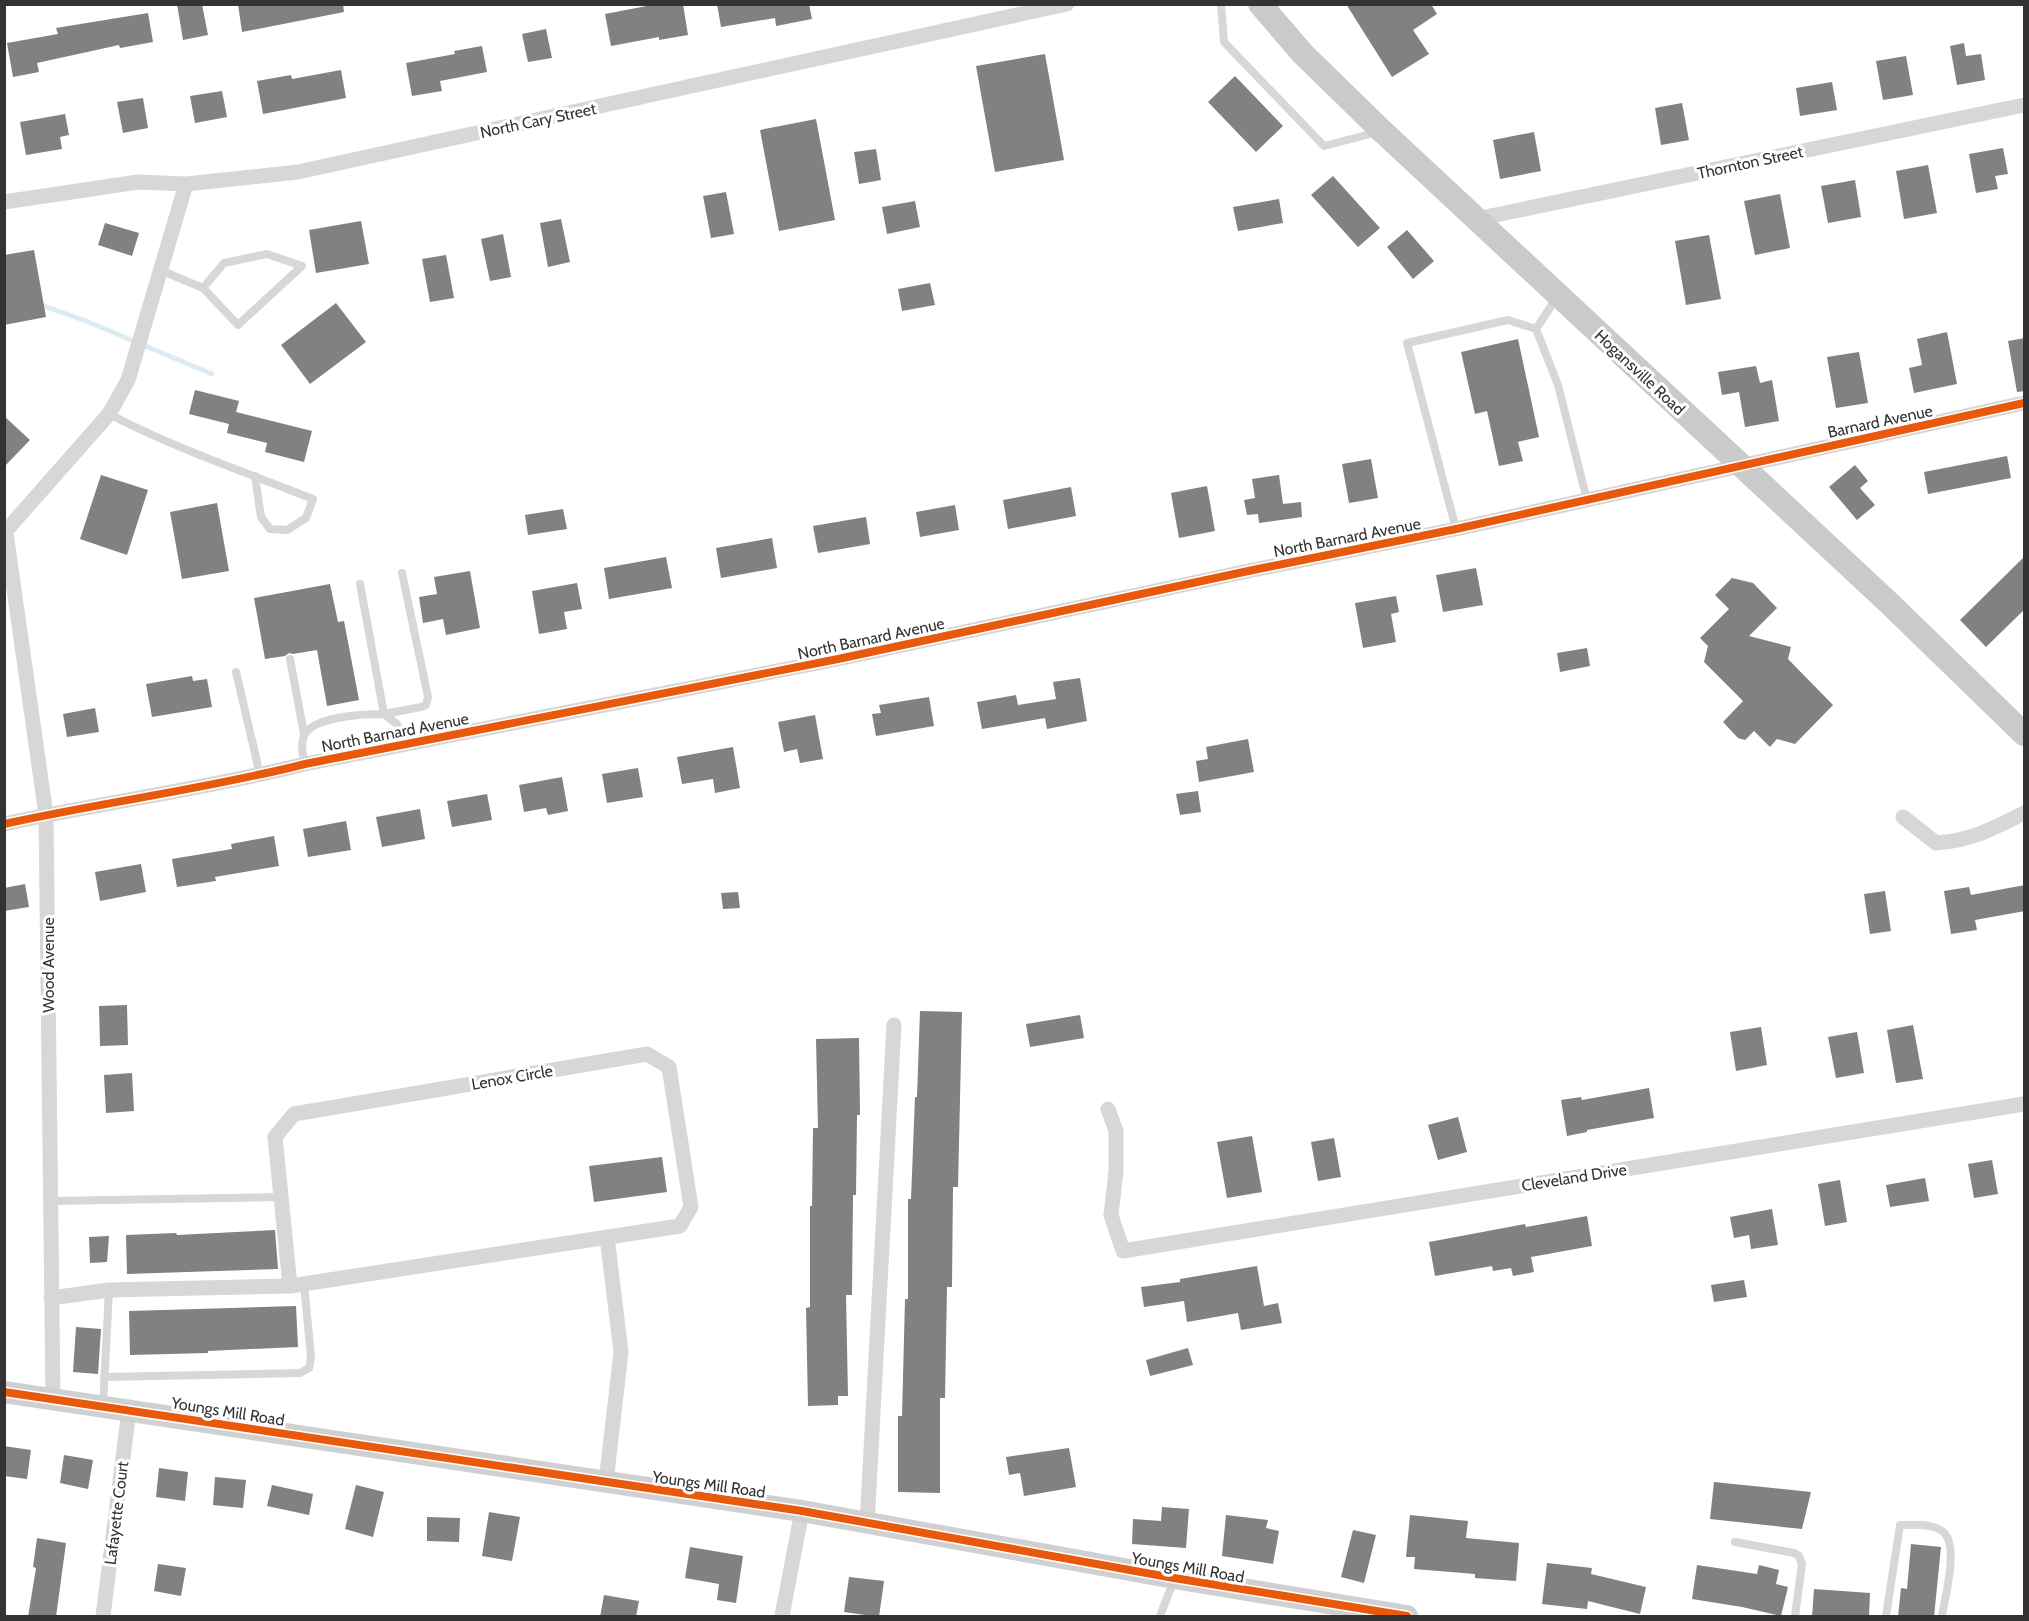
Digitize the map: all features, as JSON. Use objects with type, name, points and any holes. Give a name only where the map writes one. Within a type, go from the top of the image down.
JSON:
[{"type":"main road","name":"Hogansville Road","points":[[1260,4],[1303,54],[1382,131],[1888,602],[2023,731]]},
{"type":"street","name":"North Cary Street","points":[[4,202],[138,182],[186,184],[298,172],[1067,4]]},
{"type":"street","name":"Thornton Street","points":[[1476,219],[2025,105]]},
{"type":"street","points":[[5,533],[109,414],[128,380],[186,184]]},
{"type":"street","name":"Barnard Avenue","points":[[1741,466],[2025,403]]},
{"type":"street","name":"North Barnard Avenue","points":[[4,824],[838,659],[1456,529],[1741,466]]},
{"type":"street","name":"Wood Avenue","points":[[5,533],[46,815],[53,1399]]},
{"type":"street","points":[[1903,817],[1936,843],[1953,842],[1987,832],[2025,813]]},
{"type":"street","points":[[867,1524],[894,1025]]},
{"type":"street","name":"Lenox Circle","points":[[51,1298],[109,1290],[297,1285],[680,1226],[691,1207],[669,1067],[647,1054],[294,1114],[275,1137],[281,1197],[297,1285]]},
{"type":"street","name":"Cleveland Drive","points":[[1108,1109],[1116,1131],[1116,1171],[1111,1215],[1123,1251],[2025,1104]]},
{"type":"street","points":[[606,1482],[621,1352],[607,1237]]},
{"type":"street","name":"Youngs Mill Road","points":[[4,1392],[802,1511],[1361,1613],[1407,1617]]},
{"type":"street","name":"Lafayette Court","points":[[103,1617],[129,1410]]},
{"type":"street","points":[[782,1617],[802,1511]]},
{"type":"lane","points":[[1221,4],[1224,42],[1324,146],[1382,131]]},
{"type":"lane","points":[[160,270],[203,288],[238,325],[302,266],[267,254],[224,263],[203,288]]},
{"type":"lane","points":[[1536,329],[1558,295]]},
{"type":"lane","points":[[1456,529],[1407,343],[1508,320],[1536,329]]},
{"type":"lane","points":[[1536,329],[1558,385],[1587,500]]},
{"type":"lane","points":[[109,414],[141,430],[313,499],[306,518],[287,530],[270,529],[261,517],[255,476]]},
{"type":"lane","points":[[304,734],[313,724],[348,717],[384,714],[426,705],[428,697],[402,573]]},
{"type":"lane","points":[[360,584],[384,714],[397,724],[405,744]]},
{"type":"lane","points":[[290,659],[304,734],[302,745],[305,764]]},
{"type":"lane","points":[[236,672],[260,775]]},
{"type":"lane","points":[[50,1201],[281,1197]]},
{"type":"lane","points":[[104,1377],[300,1373],[309,1368],[311,1357],[297,1285]]},
{"type":"lane","points":[[103,1407],[109,1290]]},
{"type":"lane","points":[[1886,1617],[1900,1525],[1934,1528],[1942,1531],[1949,1539],[1951,1556],[1942,1617]]},
{"type":"lane","points":[[1735,1542],[1794,1553],[1799,1556],[1802,1564],[1795,1617]]},
{"type":"lane","points":[[1160,1617],[1174,1578]]},
{"type":"building","points":[[177,4],[202,4],[208,35],[183,40]]},
{"type":"building","points":[[238,4],[343,4],[344,12],[242,32]]},
{"type":"building","points":[[657,4],[683,4],[688,35],[659,40],[659,37],[611,46],[605,14]]},
{"type":"building","points":[[717,4],[809,4],[812,19],[776,26],[775,18],[721,27]]},
{"type":"building","points":[[1346,4],[1431,4],[1437,14],[1413,30],[1429,54],[1392,77]]},
{"type":"building","points":[[148,13],[153,42],[120,48],[119,45],[37,63],[39,72],[13,77],[7,43],[58,34],[56,28]]},
{"type":"building","points":[[546,29],[552,58],[528,62],[522,34]]},
{"type":"building","points":[[1964,43],[1966,56],[1981,54],[1985,80],[1957,85],[1950,46]]},
{"type":"building","points":[[482,46],[487,72],[440,81],[442,91],[412,96],[406,63],[455,54],[454,51]]},
{"type":"building","points":[[1045,54],[1064,160],[995,172],[976,66]]},
{"type":"building","points":[[1906,56],[1913,95],[1883,100],[1876,61]]},
{"type":"building","points":[[341,70],[346,98],[263,114],[257,81],[291,75],[292,79]]},
{"type":"building","points":[[1235,76],[1283,126],[1256,152],[1208,102]]},
{"type":"building","points":[[1832,82],[1837,110],[1800,116],[1796,88]]},
{"type":"building","points":[[222,91],[227,117],[195,123],[190,96]]},
{"type":"building","points":[[143,98],[148,128],[123,133],[117,102]]},
{"type":"building","points":[[1682,103],[1689,140],[1661,145],[1655,108]]},
{"type":"building","points":[[65,114],[69,135],[60,137],[62,149],[26,155],[20,122]]},
{"type":"building","points":[[816,119],[835,220],[779,231],[760,130]]},
{"type":"building","points":[[1534,132],[1541,171],[1500,179],[1493,140]]},
{"type":"building","points":[[2003,148],[2008,174],[1995,176],[1998,189],[1976,193],[1969,154]]},
{"type":"building","points":[[876,149],[881,180],[859,184],[854,152]]},
{"type":"building","points":[[1928,165],[1937,213],[1904,219],[1896,171]]},
{"type":"building","points":[[1333,176],[1380,228],[1358,247],[1311,195]]},
{"type":"building","points":[[1855,180],[1861,217],[1828,223],[1821,186]]},
{"type":"building","points":[[726,192],[734,234],[711,238],[703,196]]},
{"type":"building","points":[[1780,194],[1790,248],[1755,255],[1744,201]]},
{"type":"building","points":[[1279,199],[1283,223],[1238,231],[1233,207]]},
{"type":"building","points":[[915,201],[920,227],[887,234],[882,207]]},
{"type":"building","points":[[561,219],[570,262],[548,267],[540,223]]},
{"type":"building","points":[[361,221],[369,264],[316,273],[309,230]]},
{"type":"building","points":[[105,223],[139,233],[132,256],[98,245]]},
{"type":"building","points":[[1407,230],[1434,261],[1413,279],[1387,247]]},
{"type":"building","points":[[503,234],[511,277],[490,281],[481,239]]},
{"type":"building","points":[[1709,235],[1721,299],[1686,305],[1675,241]]},
{"type":"building","points":[[34,250],[46,317],[4,325],[4,255]]},
{"type":"building","points":[[446,255],[454,298],[430,302],[422,259]]},
{"type":"building","points":[[930,283],[935,305],[902,311],[898,289]]},
{"type":"building","points":[[336,303],[366,342],[310,384],[281,345]]},
{"type":"building","points":[[1947,332],[1957,384],[1914,393],[1909,368],[1922,365],[1917,339]]},
{"type":"building","points":[[2025,338],[2025,391],[2017,392],[2008,341]]},
{"type":"building","points":[[1518,339],[1539,437],[1518,442],[1523,461],[1499,466],[1487,411],[1475,414],[1461,352]]},
{"type":"building","points":[[1859,352],[1868,403],[1836,408],[1827,357]]},
{"type":"building","points":[[1756,366],[1760,383],[1772,380],[1779,421],[1745,427],[1739,392],[1722,395],[1718,372]]},
{"type":"building","points":[[195,390],[239,401],[236,412],[312,431],[304,462],[265,452],[267,443],[227,433],[229,424],[189,414]]},
{"type":"building","points":[[4,416],[30,440],[4,467]]},
{"type":"building","points":[[2007,456],[2011,478],[1928,494],[1924,472]]},
{"type":"building","points":[[1371,459],[1378,498],[1349,503],[1342,464]]},
{"type":"building","points":[[1855,465],[1868,481],[1860,488],[1875,505],[1857,520],[1829,487]]},
{"type":"building","points":[[101,475],[148,490],[127,555],[80,539]]},
{"type":"building","points":[[1279,475],[1283,504],[1301,502],[1302,517],[1259,523],[1258,514],[1247,515],[1244,500],[1255,498],[1252,479]]},
{"type":"building","points":[[1207,486],[1215,531],[1179,538],[1171,493]]},
{"type":"building","points":[[1071,487],[1076,516],[1008,529],[1003,500]]},
{"type":"building","points":[[217,503],[229,571],[182,579],[170,512]]},
{"type":"building","points":[[955,505],[959,530],[920,537],[916,512]]},
{"type":"building","points":[[563,509],[567,529],[528,535],[525,515]]},
{"type":"building","points":[[866,517],[870,544],[818,553],[813,526]]},
{"type":"building","points":[[772,538],[777,568],[721,578],[716,548]]},
{"type":"building","points":[[2025,556],[2025,609],[1986,647],[1960,620]]},
{"type":"building","points":[[666,557],[672,588],[609,599],[604,568]]},
{"type":"building","points":[[1476,568],[1483,605],[1443,612],[1436,575]]},
{"type":"building","points":[[470,571],[480,628],[446,635],[443,619],[423,623],[419,597],[437,594],[434,577]]},
{"type":"building","points":[[1732,578],[1753,583],[1777,608],[1749,636],[1791,647],[1788,659],[1833,705],[1795,744],[1777,739],[1770,747],[1754,731],[1745,740],[1738,738],[1723,722],[1743,701],[1704,662],[1708,646],[1700,638],[1729,609],[1715,595]]},
{"type":"building","points":[[577,583],[582,609],[564,612],[567,629],[539,634],[532,591]]},
{"type":"building","points":[[330,584],[338,622],[344,621],[359,700],[327,706],[317,650],[289,653],[285,656],[265,659],[254,598]]},
{"type":"building","points":[[1396,596],[1399,612],[1391,614],[1396,642],[1363,648],[1355,603]]},
{"type":"building","points":[[1587,648],[1590,666],[1560,672],[1557,653]]},
{"type":"building","points":[[192,676],[193,681],[207,679],[212,707],[152,717],[146,684]]},
{"type":"building","points":[[1080,678],[1087,721],[1047,729],[1045,718],[982,729],[977,702],[1016,695],[1018,705],[1056,699],[1053,682]]},
{"type":"building","points":[[929,697],[934,726],[876,736],[872,714],[881,713],[879,705]]},
{"type":"building","points":[[95,708],[99,732],[67,737],[63,714]]},
{"type":"building","points":[[815,715],[823,759],[800,763],[797,749],[784,752],[778,722]]},
{"type":"building","points":[[1248,739],[1254,772],[1199,782],[1196,761],[1208,759],[1206,747]]},
{"type":"building","points":[[733,747],[740,788],[715,793],[713,779],[682,784],[677,757]]},
{"type":"building","points":[[638,768],[643,797],[607,803],[602,774]]},
{"type":"building","points":[[562,777],[568,811],[548,815],[546,808],[524,812],[519,785]]},
{"type":"building","points":[[1198,791],[1201,812],[1180,815],[1176,794]]},
{"type":"building","points":[[487,794],[492,820],[452,827],[447,801]]},
{"type":"building","points":[[420,809],[425,839],[382,847],[376,817]]},
{"type":"building","points":[[346,821],[351,850],[308,857],[303,829]]},
{"type":"building","points":[[274,836],[279,866],[215,877],[216,881],[177,887],[172,859],[232,849],[231,844]]},
{"type":"building","points":[[141,864],[146,892],[100,901],[95,872]]},
{"type":"building","points":[[25,884],[29,907],[4,911],[4,888]]},
{"type":"building","points":[[2025,885],[2025,911],[1975,920],[1977,930],[1951,934],[1944,891],[1969,887],[1971,895]]},
{"type":"building","points":[[1885,891],[1891,931],[1870,934],[1864,894]]},
{"type":"building","points":[[738,892],[740,908],[723,909],[721,893]]},
{"type":"building","points":[[127,1005],[128,1045],[100,1046],[99,1006]]},
{"type":"building","points":[[920,1011],[962,1012],[958,1187],[953,1187],[952,1287],[947,1287],[945,1398],[940,1398],[940,1493],[898,1492],[898,1416],[902,1416],[905,1299],[908,1299],[908,1199],[911,1199]]},
{"type":"building","points":[[1080,1015],[1084,1038],[1030,1047],[1026,1024]]},
{"type":"building","points":[[1913,1025],[1923,1079],[1896,1083],[1887,1030]]},
{"type":"building","points":[[1761,1027],[1767,1065],[1736,1071],[1730,1032]]},
{"type":"building","points":[[1857,1032],[1864,1073],[1836,1078],[1828,1037]]},
{"type":"building","points":[[859,1038],[860,1115],[857,1115],[856,1195],[853,1195],[852,1295],[846,1295],[848,1396],[838,1396],[838,1405],[808,1406],[806,1308],[810,1307],[813,1128],[818,1128],[816,1039]]},
{"type":"building","points":[[132,1073],[134,1111],[106,1113],[104,1075]]},
{"type":"building","points":[[1649,1088],[1654,1118],[1587,1130],[1587,1132],[1567,1136],[1561,1100],[1581,1097],[1582,1100]]},
{"type":"building","points":[[1458,1117],[1467,1152],[1438,1160],[1428,1125]]},
{"type":"building","points":[[1252,1136],[1262,1192],[1227,1198],[1217,1142]]},
{"type":"building","points":[[1334,1138],[1341,1177],[1318,1181],[1311,1142]]},
{"type":"building","points":[[662,1157],[667,1192],[594,1202],[589,1166]]},
{"type":"building","points":[[1992,1160],[1998,1194],[1974,1198],[1968,1164]]},
{"type":"building","points":[[1925,1178],[1929,1201],[1890,1207],[1886,1185]]},
{"type":"building","points":[[1840,1180],[1847,1222],[1825,1226],[1818,1184]]},
{"type":"building","points":[[1772,1209],[1778,1245],[1751,1249],[1749,1235],[1734,1238],[1730,1217]]},
{"type":"building","points":[[1587,1216],[1592,1246],[1531,1257],[1534,1272],[1513,1276],[1511,1268],[1493,1271],[1492,1266],[1435,1276],[1429,1242],[1525,1224],[1526,1227]]},
{"type":"building","points":[[275,1230],[278,1269],[127,1274],[126,1235]]},
{"type":"building","points":[[109,1236],[107,1262],[90,1263],[89,1237]]},
{"type":"building","points":[[1257,1266],[1264,1306],[1278,1303],[1282,1323],[1241,1330],[1238,1313],[1187,1322],[1184,1301],[1144,1307],[1141,1287],[1180,1282],[1180,1279]]},
{"type":"building","points":[[1744,1280],[1747,1297],[1714,1302],[1711,1285]]},
{"type":"building","points":[[296,1306],[298,1347],[130,1355],[129,1311]]},
{"type":"building","points":[[76,1327],[101,1329],[98,1374],[73,1372]]},
{"type":"building","points":[[1188,1348],[1193,1365],[1150,1376],[1146,1360]]},
{"type":"building","points":[[4,1446],[31,1450],[27,1479],[4,1476]]},
{"type":"building","points":[[1069,1448],[1076,1487],[1024,1496],[1020,1473],[1009,1475],[1006,1457]]},
{"type":"building","points":[[64,1455],[93,1460],[88,1489],[60,1483]]},
{"type":"building","points":[[159,1468],[188,1472],[185,1501],[156,1497]]},
{"type":"building","points":[[215,1477],[246,1480],[243,1508],[213,1505]]},
{"type":"building","points":[[1714,1482],[1811,1492],[1802,1529],[1710,1519]]},
{"type":"building","points":[[272,1485],[313,1494],[309,1515],[267,1506]]},
{"type":"building","points":[[356,1485],[384,1492],[373,1537],[345,1529]]},
{"type":"building","points":[[1162,1507],[1189,1509],[1186,1548],[1132,1544],[1133,1519],[1161,1521]]},
{"type":"building","points":[[489,1512],[520,1517],[512,1561],[482,1556]]},
{"type":"building","points":[[1226,1515],[1268,1520],[1266,1528],[1279,1531],[1273,1564],[1222,1556]]},
{"type":"building","points":[[1410,1515],[1468,1521],[1466,1538],[1519,1543],[1516,1581],[1475,1578],[1475,1574],[1414,1569],[1415,1557],[1406,1557]]},
{"type":"building","points":[[427,1517],[460,1518],[459,1542],[427,1541]]},
{"type":"building","points":[[1353,1530],[1376,1535],[1364,1583],[1341,1577]]},
{"type":"building","points":[[37,1538],[66,1543],[56,1617],[28,1617],[36,1568],[33,1567]]},
{"type":"building","points":[[1911,1544],[1941,1547],[1934,1617],[1898,1617],[1901,1588],[1907,1589]]},
{"type":"building","points":[[690,1547],[743,1556],[736,1603],[717,1600],[719,1584],[685,1578]]},
{"type":"building","points":[[1547,1563],[1592,1568],[1591,1574],[1646,1587],[1640,1614],[1588,1601],[1587,1609],[1542,1604]]},
{"type":"building","points":[[158,1564],[186,1568],[181,1596],[154,1591]]},
{"type":"building","points":[[1697,1565],[1757,1574],[1759,1565],[1779,1570],[1776,1584],[1788,1587],[1781,1616],[1692,1599]]},
{"type":"building","points":[[849,1577],[884,1581],[879,1617],[844,1612]]},
{"type":"building","points":[[1814,1589],[1870,1593],[1869,1617],[1812,1617]]},
{"type":"building","points":[[604,1595],[639,1601],[636,1617],[600,1617]]},
{"type":"waterway","points":[[38,304],[86,321],[212,374]]},
{"type":"cycle path","points":[[4,824],[838,659],[1456,529],[2024,403]]},
{"type":"cycle path","points":[[4,1392],[802,1511],[1174,1578],[1407,1616]]}]
